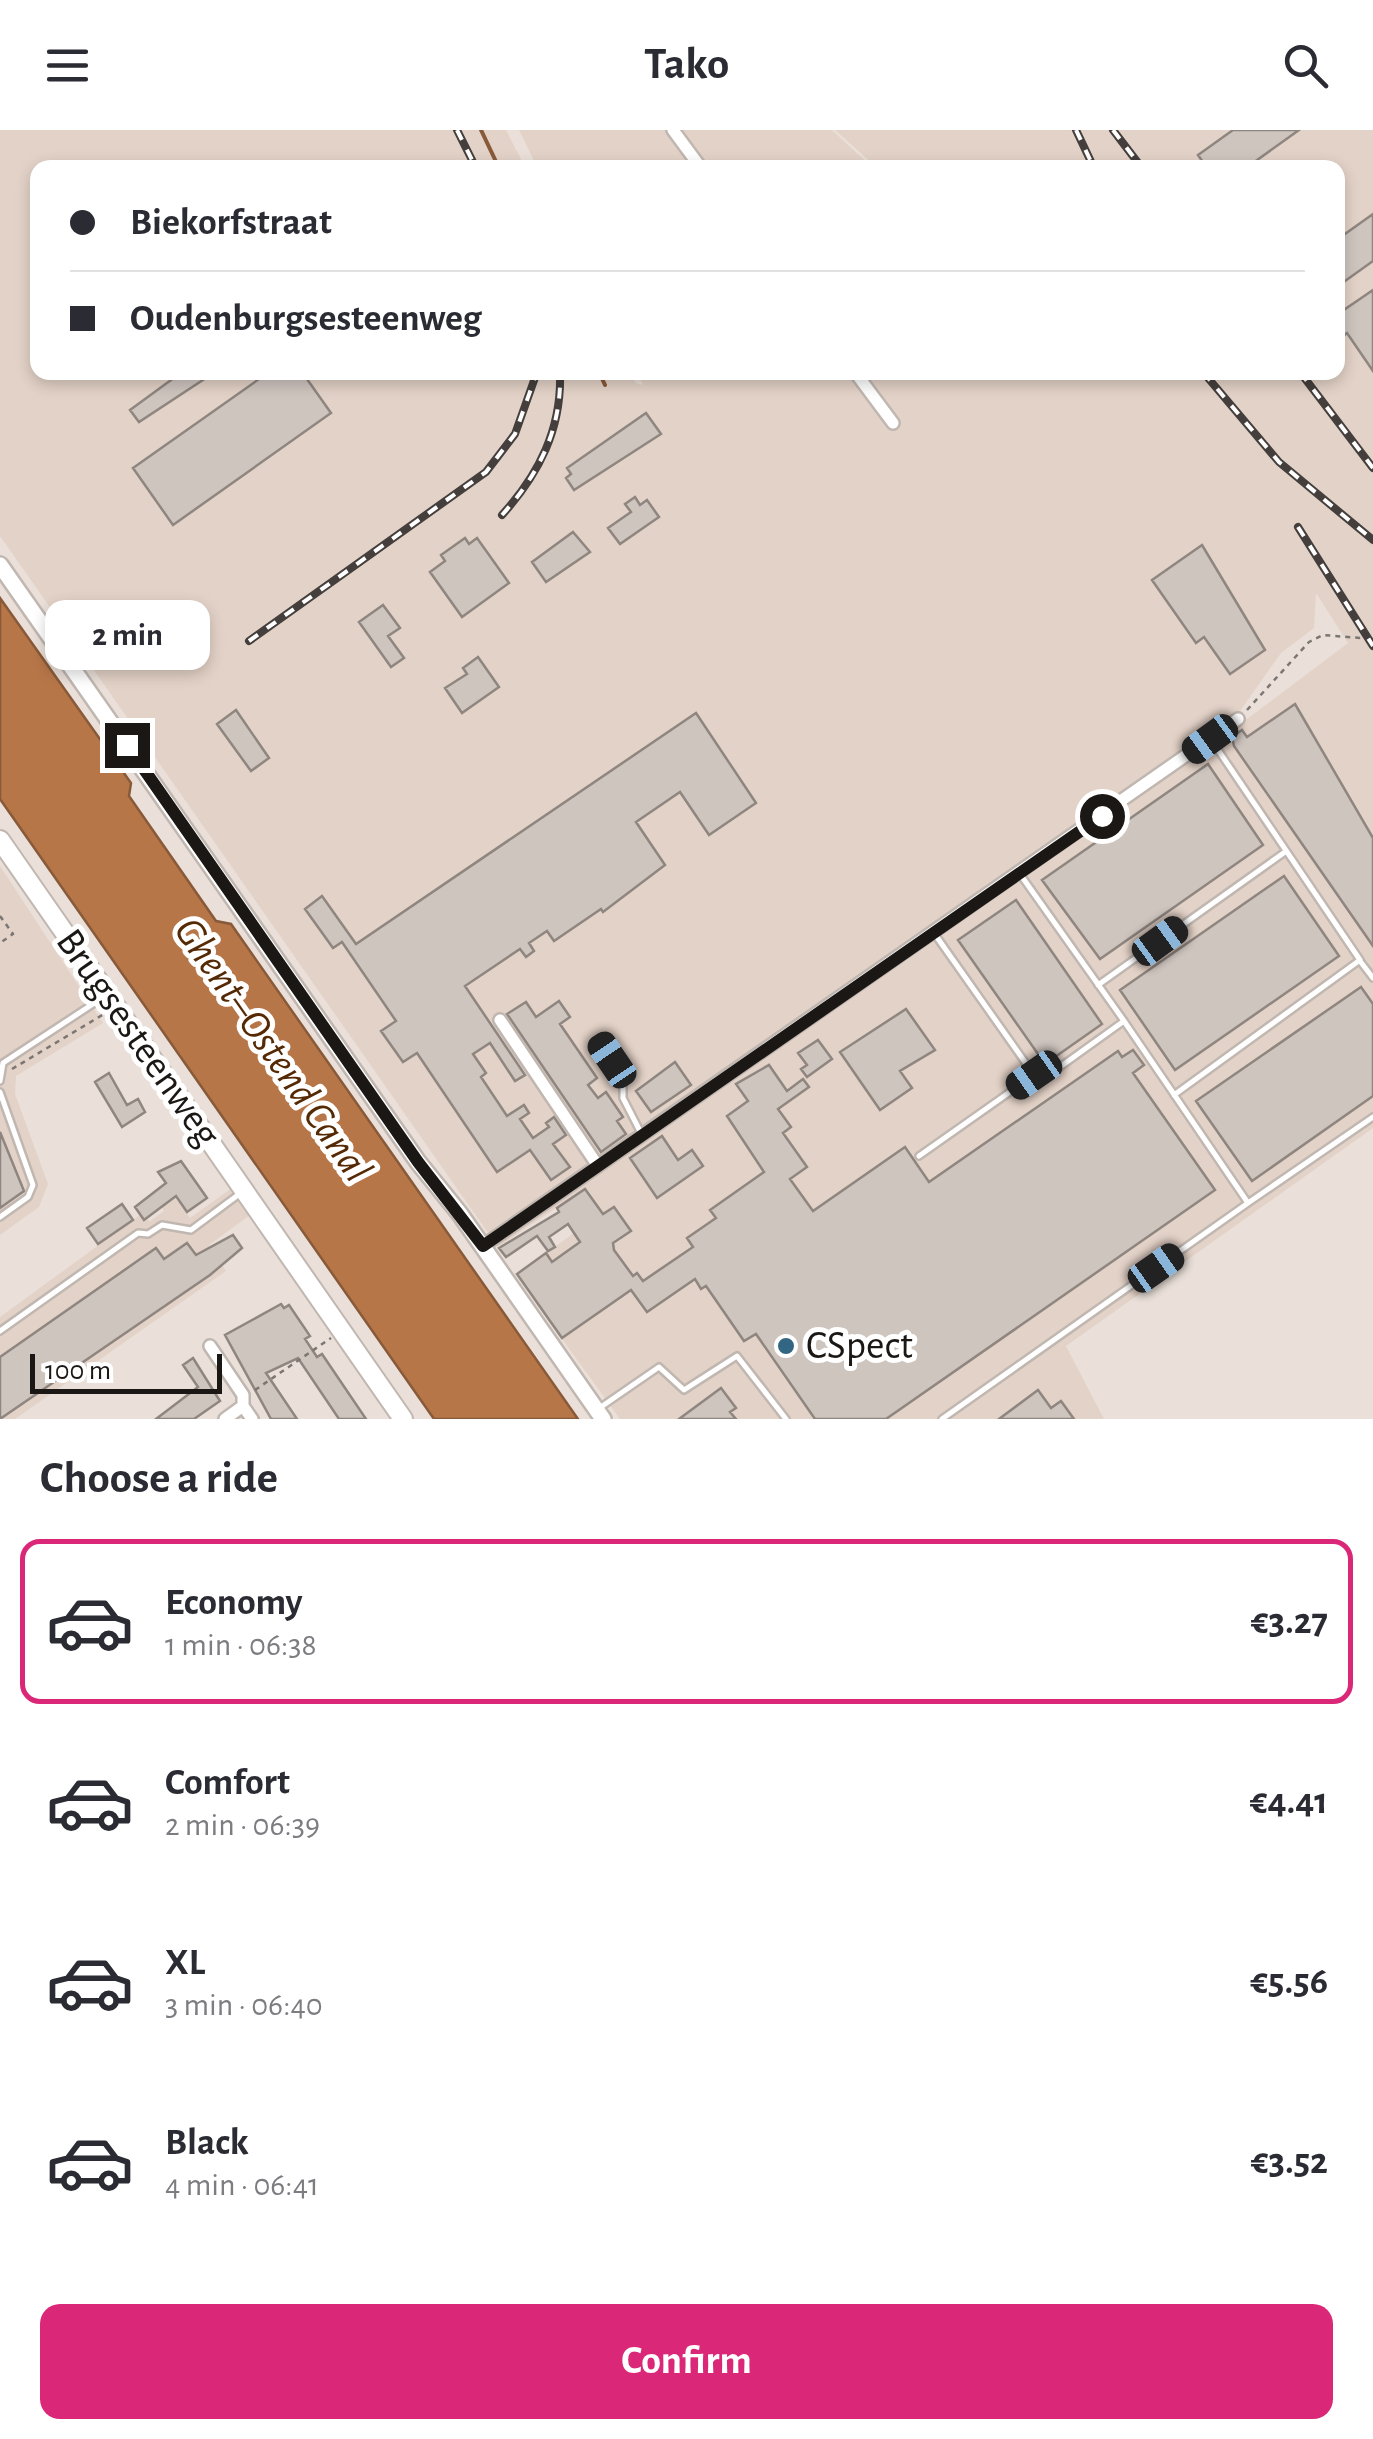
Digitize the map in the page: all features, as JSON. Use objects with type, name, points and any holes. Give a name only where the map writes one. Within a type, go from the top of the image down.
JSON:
[{"type":"main road","name":"Brugsesteenweg","points":[[0,840],[403,1419]]},
{"type":"street","points":[[672,130],[695,160]]},
{"type":"street","points":[[861,380],[894,423]]},
{"type":"street","points":[[0,566],[418,1162],[483,1246],[600,1414]]},
{"type":"street","points":[[483,1246],[1238,719]]},
{"type":"street","points":[[500,1020],[598,1166]]},
{"type":"street","points":[[210,1346],[252,1419]]},
{"type":"street","points":[[224,1419],[243,1402]]},
{"type":"lane","points":[[1210,739],[1373,978]]},
{"type":"lane","points":[[1098,985],[1284,852]]},
{"type":"lane","points":[[1020,874],[1248,1203]]},
{"type":"lane","points":[[934,933],[1039,1082],[1124,1021]]},
{"type":"lane","points":[[1174,1095],[1360,960]]},
{"type":"lane","points":[[0,1081],[3,1063],[112,1001]]},
{"type":"lane","points":[[600,1042],[623,1077],[622,1098],[642,1135]]},
{"type":"lane","points":[[918,1156],[1034,1075]]},
{"type":"lane","points":[[0,1092],[33,1184],[28,1198],[0,1217]]},
{"type":"lane","points":[[942,1419],[1373,1117]]},
{"type":"lane","points":[[0,1331],[138,1233],[148,1234],[162,1225],[191,1230],[244,1190]]},
{"type":"lane","points":[[600,1414],[659,1367],[684,1390],[737,1356],[786,1419]]},
{"type":"path","points":[[1238,719],[1308,642],[1323,635],[1373,639]]},
{"type":"path","points":[[0,916],[12,934],[0,943]]},
{"type":"path","points":[[11,1070],[112,1001]]},
{"type":"path","points":[[243,1402],[342,1331]]},
{"type":"shaded area","points":[[0,130],[506,130],[521,160],[30,160],[30,380],[634,380],[643,385],[641,380],[1345,380],[1345,160],[868,160],[835,130],[1373,130],[1373,1128],[1066,1346],[1104,1419],[620,1419],[533,1299],[563,1278],[546,1253],[602,1213],[584,1189],[498,1247],[0,536]],"holes":[[[1316,593],[1348,643],[1247,719],[1240,711],[1281,653],[1314,628]]]},
{"type":"shaded area","points":[[519,130],[832,130],[864,160],[534,160]]},
{"type":"shaded area","points":[[0,866],[103,1023],[16,1076],[15,1094],[48,1184],[39,1207],[0,1235]]},
{"type":"shaded area","points":[[232,1188],[250,1215],[209,1245],[226,1271],[15,1419],[0,1419],[0,1317],[140,1215],[150,1221],[164,1211],[159,1203],[175,1197],[190,1218]]},
{"type":"water","name":"Ghent–Ostend Canal","points":[[0,598],[131,783],[129,796],[216,921],[231,924],[578,1419],[434,1419],[0,799]]},
{"type":"building","points":[[1233,130],[1299,130],[1257,160],[1201,160],[1198,155]]},
{"type":"building","points":[[1373,214],[1373,261],[1345,281],[1345,234]]},
{"type":"building","points":[[1373,290],[1373,371],[1345,335],[1345,309]]},
{"type":"building","points":[[171,380],[203,380],[139,422],[130,410]]},
{"type":"building","points":[[258,380],[308,380],[331,413],[173,525],[133,468]]},
{"type":"building","points":[[646,413],[661,434],[574,490],[566,478],[571,474],[567,468]]},
{"type":"building","points":[[635,497],[640,505],[647,500],[659,517],[620,544],[608,528],[631,512],[625,504]]},
{"type":"building","points":[[573,532],[590,552],[546,582],[532,562]]},
{"type":"building","points":[[465,538],[469,544],[477,538],[509,583],[462,617],[430,572],[445,561],[441,555]]},
{"type":"building","points":[[1202,545],[1265,650],[1230,674],[1204,637],[1196,643],[1152,580]]},
{"type":"building","points":[[383,605],[400,628],[388,636],[404,658],[391,667],[359,622]]},
{"type":"building","points":[[478,657],[499,687],[462,713],[445,688],[467,674],[463,668]]},
{"type":"building","points":[[1295,704],[1373,838],[1373,946],[1234,746],[1232,737],[1242,730],[1247,737]]},
{"type":"building","points":[[236,710],[269,758],[251,771],[217,724]]},
{"type":"building","points":[[696,713],[756,803],[709,835],[680,792],[636,822],[665,865],[603,912],[601,909],[554,941],[547,931],[529,943],[534,951],[526,957],[520,949],[465,986],[525,1075],[515,1081],[490,1043],[473,1054],[486,1073],[481,1077],[507,1116],[524,1105],[529,1113],[520,1119],[533,1138],[549,1127],[546,1123],[554,1117],[566,1135],[553,1144],[570,1167],[551,1180],[530,1150],[497,1172],[417,1053],[403,1062],[381,1031],[396,1021],[342,942],[333,948],[305,909],[322,896],[356,944]]},
{"type":"building","points":[[1208,764],[1263,845],[1100,959],[1042,880]]},
{"type":"building","points":[[1284,876],[1339,956],[1175,1070],[1120,990]]},
{"type":"building","points":[[1016,900],[1102,1024],[1045,1064],[958,940]]},
{"type":"building","points":[[1361,987],[1373,1004],[1373,1096],[1252,1181],[1196,1101]]},
{"type":"building","points":[[559,1001],[570,1017],[560,1024],[597,1078],[588,1085],[598,1098],[606,1092],[623,1117],[617,1121],[626,1134],[601,1152],[507,1014],[526,1002],[536,1017]]},
{"type":"building","points":[[906,1009],[935,1050],[900,1071],[912,1088],[880,1110],[840,1052]]},
{"type":"building","points":[[818,1040],[832,1059],[807,1077],[801,1069],[807,1065],[798,1053]]},
{"type":"building","points":[[1133,1050],[1144,1065],[1133,1073],[1215,1190],[886,1419],[815,1419],[756,1334],[744,1341],[706,1286],[701,1289],[695,1279],[647,1312],[631,1290],[562,1338],[517,1274],[546,1253],[552,1262],[580,1242],[568,1224],[549,1237],[555,1247],[548,1251],[537,1236],[506,1257],[499,1248],[559,1212],[557,1208],[585,1189],[603,1214],[614,1207],[631,1231],[613,1243],[614,1250],[633,1276],[637,1273],[643,1281],[693,1247],[687,1238],[716,1218],[710,1210],[764,1172],[727,1116],[748,1101],[736,1084],[769,1065],[787,1091],[803,1079],[809,1087],[778,1109],[791,1127],[783,1133],[807,1167],[790,1179],[813,1211],[905,1147],[929,1182],[1118,1051],[1122,1057]]},
{"type":"building","points":[[675,1062],[691,1085],[651,1112],[636,1091]]},
{"type":"building","points":[[109,1073],[127,1105],[138,1099],[145,1112],[122,1127],[95,1082]]},
{"type":"building","points":[[0,1132],[24,1191],[0,1208]]},
{"type":"building","points":[[662,1136],[678,1160],[692,1150],[703,1166],[657,1198],[630,1158]]},
{"type":"building","points":[[181,1161],[207,1198],[187,1212],[176,1196],[144,1220],[135,1207],[166,1183],[158,1172]]},
{"type":"building","points":[[122,1204],[133,1220],[98,1244],[87,1228]]},
{"type":"building","points":[[233,1235],[242,1248],[210,1275],[0,1419],[0,1357],[156,1248],[164,1259],[187,1243],[196,1255]]},
{"type":"building","points":[[281,1304],[284,1308],[289,1305],[310,1336],[305,1339],[317,1357],[322,1354],[366,1419],[339,1419],[298,1358],[266,1373],[297,1419],[271,1419],[225,1335]]},
{"type":"building","points":[[193,1358],[220,1401],[194,1419],[156,1419],[198,1387],[183,1365]]},
{"type":"building","points":[[721,1388],[736,1408],[730,1412],[736,1419],[679,1419]]},
{"type":"building","points":[[1038,1390],[1051,1408],[1061,1401],[1074,1419],[999,1419]]},
{"type":"waterway","points":[[481,130],[495,160]]},
{"type":"waterway","points":[[603,380],[605,385]]},
{"type":"railway","points":[[457,130],[472,160]]},
{"type":"railway","points":[[1076,130],[1090,160]]},
{"type":"railway","points":[[1113,130],[1136,160]]},
{"type":"railway","points":[[249,641],[486,472],[515,434],[534,380]]},
{"type":"railway","points":[[502,515],[527,483],[546,449],[557,413],[560,380]]},
{"type":"railway","points":[[1210,380],[1279,462],[1373,540]]},
{"type":"railway","points":[[1306,380],[1373,468]]},
{"type":"railway","points":[[1298,527],[1373,646]]},
{"type":"place","name":"CSpect","points":[[786,1346]]},
{"type":"route","points":[[127,745],[418,1162],[483,1246],[1102,816]]}]
